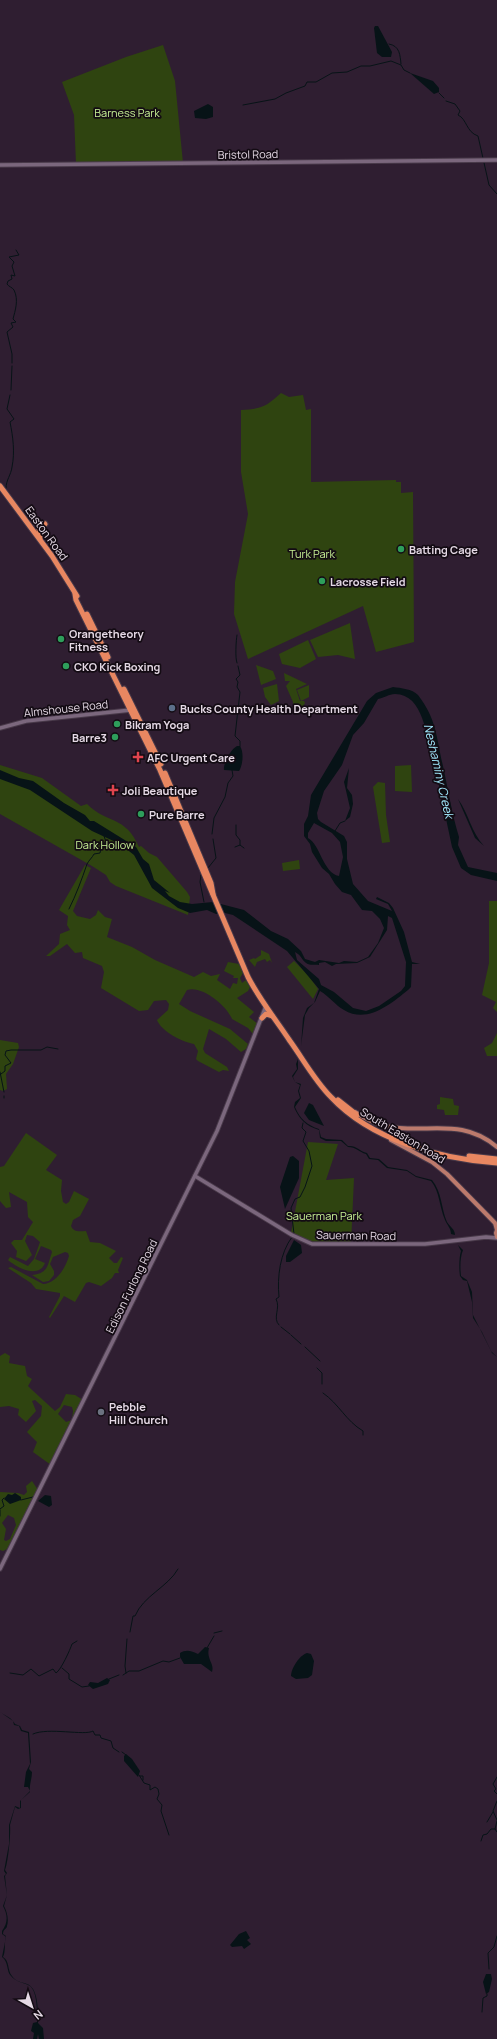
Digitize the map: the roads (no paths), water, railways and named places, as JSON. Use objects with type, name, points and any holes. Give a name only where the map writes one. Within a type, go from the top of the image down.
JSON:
[{"type":"highway","name":"Easton Road","points":[[0,486],[58,565],[93,625],[133,710]]},
{"type":"highway","points":[[41,541],[39,529],[45,524]]},
{"type":"highway","name":"South Easton Road","points":[[133,710],[178,801],[211,883],[224,923],[248,977],[274,1018],[336,1103],[362,1122]]},
{"type":"highway","points":[[262,1018],[266,1014],[274,1018]]},
{"type":"highway","name":"South Easton Road","points":[[313,1073],[338,1100],[348,1108]]},
{"type":"highway","points":[[348,1108],[376,1127],[417,1146]]},
{"type":"highway","points":[[362,1122],[417,1146],[467,1159],[497,1163]]},
{"type":"highway","points":[[431,1150],[469,1156],[497,1158]]},
{"type":"main road","name":"Bristol Road","points":[[0,165],[497,160]]},
{"type":"main road","name":"Almshouse Road","points":[[0,728],[26,721],[133,710]]},
{"type":"main road","name":"Edison Furlong Road","points":[[0,1568],[221,1123],[266,1006]]},
{"type":"main road","name":"South Easton Road","points":[[348,1108],[370,1121],[382,1125],[458,1128],[480,1136],[497,1147]]},
{"type":"main road","name":"South Easton Road","points":[[362,1122],[430,1161],[450,1176],[495,1223],[497,1238]]},
{"type":"main road","name":"Sauerman Road","points":[[195,1176],[292,1234],[312,1244],[425,1244],[487,1236]]},
{"type":"main road","points":[[487,1236],[497,1230]]},
{"type":"main road","points":[[487,1236],[497,1238]]},
{"type":"water","points":[[375,26],[378,26],[392,52],[391,57],[382,57],[377,53],[374,28]]},
{"type":"water","points":[[410,73],[433,81],[439,88],[439,92],[434,94]]},
{"type":"water","points":[[208,104],[213,107],[213,117],[206,119],[195,118],[194,111]]},
{"type":"water","name":"Neshaminy Creek","points":[[393,687],[406,689],[416,693],[429,712],[435,729],[459,837],[458,845],[468,867],[497,873],[497,881],[471,875],[461,868],[452,847],[438,781],[434,772],[426,730],[422,717],[415,705],[407,697],[395,694],[378,699],[364,723],[353,735],[342,765],[324,791],[317,813],[318,819],[321,822],[344,836],[347,842],[347,859],[353,884],[368,901],[392,911],[388,904],[376,899],[377,897],[389,903],[393,908],[404,932],[412,962],[420,964],[412,964],[411,987],[408,990],[394,1001],[370,1014],[353,1014],[344,1010],[320,991],[314,1003],[319,989],[287,951],[233,915],[225,913],[216,914],[207,910],[190,913],[178,908],[152,888],[134,855],[120,844],[92,831],[30,790],[0,779],[0,770],[19,778],[33,781],[64,803],[85,815],[90,821],[94,821],[136,847],[143,859],[149,864],[154,880],[170,893],[165,891],[169,896],[180,902],[192,904],[213,902],[244,910],[271,931],[288,939],[301,951],[305,959],[315,962],[319,960],[339,963],[344,961],[357,962],[368,957],[378,943],[384,928],[380,919],[372,911],[362,910],[351,895],[342,892],[329,874],[322,868],[312,852],[310,844],[304,836],[304,824],[308,816],[311,795],[367,701],[376,693]],"holes":[[[314,823],[332,833],[340,842],[343,857],[339,876],[329,870],[316,846],[308,838],[308,833]],[[388,916],[392,918],[406,962],[405,986],[401,991],[379,1006],[366,1011],[353,1008],[334,992],[321,985],[319,979],[297,960],[295,952],[306,963],[311,965],[319,965],[319,963],[325,962],[332,966],[336,964],[357,963],[370,957],[387,930]]]},
{"type":"water","points":[[237,746],[240,746],[242,755],[239,771],[224,770],[228,756]]},
{"type":"water","points":[[349,768],[347,788],[352,795],[353,804],[350,817],[345,821],[350,808],[344,782]]},
{"type":"water","points":[[458,799],[476,835],[484,846],[475,838]]},
{"type":"water","points":[[314,1003],[305,1015],[301,1046],[303,1018],[307,1008]]},
{"type":"water","points":[[298,1059],[298,1069],[293,1077],[295,1082],[292,1076],[297,1069],[296,1064]]},
{"type":"water","points":[[295,1082],[301,1084],[299,1091],[301,1098],[295,1107],[304,1121],[319,1129],[321,1137],[326,1139],[342,1140],[348,1146],[353,1146],[367,1153],[370,1158],[379,1159],[388,1167],[407,1170],[416,1176],[432,1180],[440,1195],[447,1222],[455,1235],[451,1234],[450,1228],[443,1215],[438,1194],[431,1181],[416,1177],[407,1171],[387,1168],[378,1160],[369,1159],[366,1154],[348,1147],[341,1141],[326,1141],[320,1138],[319,1130],[310,1126],[304,1122],[298,1115],[294,1107],[295,1102],[300,1098],[298,1091],[300,1085]]},
{"type":"water","points":[[309,1103],[313,1105],[324,1126],[309,1120],[304,1113]]},
{"type":"water","points":[[293,1156],[299,1161],[299,1178],[285,1209],[280,1187],[290,1157]]},
{"type":"water","points":[[294,1240],[301,1245],[302,1253],[290,1262],[286,1262],[286,1256]]},
{"type":"water","points":[[458,1245],[463,1250],[460,1263],[461,1276],[467,1280],[472,1292],[473,1315],[480,1328],[473,1318],[472,1302],[467,1281],[463,1280],[460,1276],[459,1264],[461,1251]]},
{"type":"water","points":[[15,1493],[21,1497],[21,1500],[10,1504],[4,1499],[8,1494],[12,1495]]},
{"type":"water","points":[[45,1495],[51,1496],[52,1505],[49,1507],[38,1501]]},
{"type":"water","points":[[205,1647],[209,1648],[208,1652],[213,1669],[212,1672],[201,1664],[184,1664],[180,1657],[180,1653],[189,1651],[198,1654]]},
{"type":"water","points":[[307,1653],[311,1654],[314,1661],[312,1675],[308,1678],[296,1679],[291,1676],[291,1673],[299,1659]]},
{"type":"water","points":[[107,1678],[110,1680],[108,1684],[93,1689],[88,1685],[90,1682],[98,1683]]},
{"type":"water","points":[[13,1721],[15,1724],[20,1726],[22,1730],[29,1732],[31,1762],[29,1769],[32,1772],[30,1791],[28,1787],[24,1787],[26,1772],[30,1764],[28,1733],[21,1731],[19,1726],[14,1725]]},
{"type":"water","points":[[126,1754],[132,1759],[140,1771],[138,1777],[124,1761],[124,1756]]},
{"type":"water","points":[[21,1800],[21,1808],[18,1809],[15,1807],[10,1825],[9,1848],[5,1870],[7,1873],[5,1876],[7,1895],[4,1876],[6,1874],[4,1871],[9,1844],[9,1825],[15,1806],[20,1808]]},
{"type":"water","points":[[7,1895],[4,1906],[6,1911],[8,1923],[3,1934],[6,1937],[2,1934],[2,1931],[6,1922],[6,1913],[3,1906]]},
{"type":"water","points":[[246,1931],[250,1938],[247,1940],[251,1944],[244,1949],[242,1946],[232,1947],[230,1945],[239,1934]]},
{"type":"water","points":[[5,1941],[3,1957],[7,1961],[10,1974],[15,1980],[9,1974],[6,1961],[2,1957]]},
{"type":"water","points":[[486,1974],[491,1974],[492,1979],[489,1992],[486,1994],[483,1982]]},
{"type":"water","points":[[19,1982],[27,1984],[31,1986],[34,1990],[37,2001],[38,2023],[43,2028],[44,2039],[39,2039],[38,2034],[37,2039],[33,2039],[34,2033],[31,2031],[33,2023],[37,2022],[37,2007],[34,1991],[31,1987]]},
{"type":"waterway","points":[[389,44],[393,45],[397,49],[400,54],[401,64]]},
{"type":"waterway","points":[[243,105],[275,99],[305,86],[307,82],[316,82],[332,73],[347,72],[361,66],[370,66],[391,61],[401,65],[404,70],[410,73]]},
{"type":"waterway","points":[[439,93],[444,98]]},
{"type":"waterway","points":[[446,101],[455,104],[460,111],[458,115],[463,119],[471,132],[478,136],[489,185],[497,194]]},
{"type":"waterway","points":[[12,363],[12,354],[7,332],[13,327],[11,323],[16,322],[13,319],[16,298],[14,290],[7,284],[8,281],[12,279],[11,275],[15,276],[12,266],[14,262],[9,257],[19,255],[16,250]]},
{"type":"waterway","points":[[11,390],[12,366]]},
{"type":"waterway","points":[[6,488],[13,456],[13,439],[10,422],[14,419],[7,409],[10,395]]},
{"type":"waterway","points":[[237,635],[237,663]]},
{"type":"waterway","points":[[238,666],[240,675],[236,679],[238,682],[237,687],[240,692],[235,736],[240,741],[240,746]]},
{"type":"waterway","points":[[212,834],[214,818],[225,797],[228,783],[233,776],[232,770]]},
{"type":"waterway","points":[[335,831],[340,823],[345,821]]},
{"type":"waterway","points":[[236,825],[236,835],[240,840],[240,845]]},
{"type":"waterway","points":[[69,909],[88,863],[94,854],[100,853],[101,848],[104,848],[104,843],[106,842],[104,836]]},
{"type":"waterway","points":[[208,868],[216,858],[213,839]]},
{"type":"waterway","points":[[235,847],[240,845],[244,848]]},
{"type":"waterway","points":[[201,875],[200,882],[204,902]]},
{"type":"waterway","points":[[1,1074],[5,1071],[5,1066],[11,1063],[5,1055],[6,1051],[41,1050],[47,1047],[58,1049]]},
{"type":"waterway","points":[[0,1072],[4,1092]]},
{"type":"waterway","points":[[294,1234],[291,1208],[295,1199],[300,1197],[312,1166],[309,1151],[303,1141],[306,1132],[302,1128],[303,1123]]},
{"type":"waterway","points":[[279,1325],[276,1319],[278,1306],[276,1299],[279,1297],[278,1281],[280,1266],[285,1250],[292,1237]]},
{"type":"waterway","points":[[281,1327],[290,1334]]},
{"type":"waterway","points":[[291,1335],[301,1344]]},
{"type":"waterway","points":[[305,1347],[320,1361]]},
{"type":"waterway","points":[[317,1368],[322,1373],[322,1384]]},
{"type":"waterway","points":[[323,1393],[329,1397],[352,1422],[363,1431],[363,1435]]},
{"type":"waterway","points":[[21,1500],[33,1497]]},
{"type":"waterway","points":[[0,1509],[4,1506],[2,1500],[4,1498]]},
{"type":"waterway","points":[[0,1510],[0,1516]]},
{"type":"waterway","points":[[130,1632],[133,1616],[135,1616],[149,1597],[168,1581],[178,1569]]},
{"type":"waterway","points":[[214,1633],[222,1631]]},
{"type":"waterway","points":[[207,1648],[214,1636]]},
{"type":"waterway","points":[[126,1673],[125,1666],[127,1639]]},
{"type":"waterway","points":[[10,1673],[23,1675],[31,1669],[39,1676],[53,1669],[56,1673],[63,1664],[72,1644],[77,1641]]},
{"type":"waterway","points":[[123,1675],[129,1671],[139,1671],[163,1661],[169,1662],[180,1658]]},
{"type":"waterway","points":[[62,1668],[69,1674],[69,1679],[82,1687],[89,1686]]},
{"type":"waterway","points":[[109,1679],[119,1675]]},
{"type":"waterway","points":[[33,1734],[48,1731],[82,1733],[93,1731],[95,1735],[100,1735],[101,1738],[111,1741],[113,1748],[119,1752]]},
{"type":"waterway","points":[[122,1752],[126,1755]]},
{"type":"waterway","points":[[139,1775],[144,1783],[150,1785],[150,1790],[155,1787],[158,1789],[159,1794],[157,1799],[162,1805],[161,1811],[169,1835]]},
{"type":"waterway","points":[[140,1776],[143,1776],[143,1780]]},
{"type":"waterway","points":[[497,1777],[493,1784],[496,1789],[494,1791],[497,1794]]},
{"type":"waterway","points":[[497,1801],[493,1811],[497,1820]]},
{"type":"waterway","points":[[487,1822],[493,1812]]},
{"type":"waterway","points":[[497,1821],[495,1829],[497,1832]]},
{"type":"waterway","points":[[481,1841],[483,1835],[487,1834],[491,1829],[495,1829]]},
{"type":"waterway","points":[[489,1969],[488,1953],[494,1947],[497,1936]]},
{"type":"waterway","points":[[482,2012],[483,1998],[487,1996],[487,1994]]},
{"type":"place","name":"Batting Cage","points":[[401,549]]},
{"type":"place","name":"Lacrosse Field","points":[[322,581]]},
{"type":"place","name":"Orangetheory Fitness","points":[[61,639]]},
{"type":"place","name":"CKO Kick Boxing","points":[[66,666]]},
{"type":"place","name":"Bucks County Health Department","points":[[172,708]]},
{"type":"place","name":"Bikram Yoga","points":[[117,724]]},
{"type":"place","name":"Barre3","points":[[115,737]]},
{"type":"place","name":"AFC Urgent Care","points":[[138,757]]},
{"type":"place","name":"Joli Beautique","points":[[113,790]]},
{"type":"place","name":"Pure Barre","points":[[141,814]]},
{"type":"place","name":"Pebble Hill Church","points":[[101,1412]]},
{"type":"park label","name":"Barness Park","points":[[127,112]]},
{"type":"park label","name":"Turk Park","points":[[312,553]]},
{"type":"park label","name":"Dark Hollow","points":[[105,844]]},
{"type":"park label","name":"Sauerman Park","points":[[324,1215]]}]
